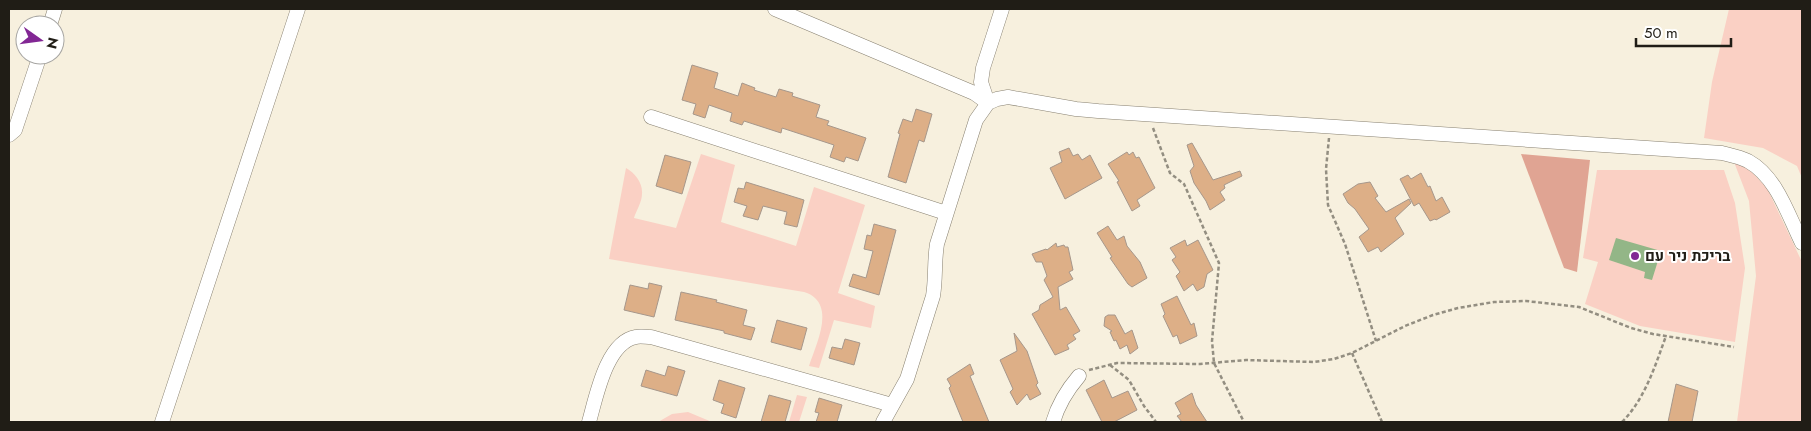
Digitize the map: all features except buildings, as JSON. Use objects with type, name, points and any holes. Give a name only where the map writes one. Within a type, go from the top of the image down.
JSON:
[{"type":"street","points":[[162,422],[298,9]]},
{"type":"street","points":[[775,9],[974,93],[988,102]]},
{"type":"street","points":[[988,102],[981,82],[983,68],[1002,9]]},
{"type":"street","points":[[9,135],[15,130],[37,65]]},
{"type":"street","points":[[883,422],[906,379],[933,296],[936,282],[934,258],[937,244],[976,120],[988,102],[997,98],[1008,98],[1076,109],[1722,153],[1747,160],[1761,171],[1775,188],[1802,243]]},
{"type":"street","points":[[651,117],[946,213]]},
{"type":"street","points":[[589,422],[607,365],[614,352],[626,340],[636,337],[651,337],[892,405]]},
{"type":"street","points":[[1053,422],[1062,399],[1079,376]]},
{"type":"path","points":[[1148,114],[1170,173],[1184,184],[1219,264],[1212,341],[1214,363],[1244,422]]},
{"type":"path","points":[[1330,127],[1326,169],[1328,205],[1345,244],[1376,341]]},
{"type":"path","points":[[1079,376],[1091,368],[1117,363],[1214,363],[1246,360],[1314,362],[1334,359],[1376,341],[1404,326],[1433,315],[1458,308],[1494,302],[1579,307],[1631,328],[1666,336],[1734,347]]},
{"type":"path","points":[[1622,422],[1638,401],[1653,371],[1666,336]]},
{"type":"path","points":[[1352,352],[1382,422]]},
{"type":"path","points":[[1110,364],[1129,380],[1156,422]]},
{"type":"shaded area","points":[[1729,9],[1802,9],[1802,178],[1797,166],[1763,148],[1704,138],[1712,82]]},
{"type":"shaded area","points":[[701,154],[735,165],[721,222],[796,246],[814,187],[865,205],[838,293],[875,306],[871,328],[834,320],[819,368],[809,366],[821,331],[822,322],[820,305],[810,294],[609,259],[626,168],[638,179],[642,190],[642,197],[634,218],[676,228]]},
{"type":"shaded area","points":[[1521,154],[1590,160],[1577,272],[1564,268]]},
{"type":"shaded area","points":[[1734,162],[1746,166],[1767,188],[1802,262],[1802,422],[1737,422],[1756,276],[1749,201]]},
{"type":"shaded area","points":[[1597,170],[1724,170],[1735,203],[1745,268],[1735,342],[1640,326],[1585,304],[1598,262],[1583,258]]},
{"type":"shaded area","name":"בריכת ניר עם","points":[[1616,238],[1661,251],[1652,280],[1644,278],[1645,272],[1609,260]]},
{"type":"shaded area","points":[[797,395],[807,397],[799,422],[789,422]]},
{"type":"shaded area","points":[[688,412],[712,422],[658,422],[672,414]]},
{"type":"place","name":"בריכת ניר עם","points":[[1635,256]]}]
